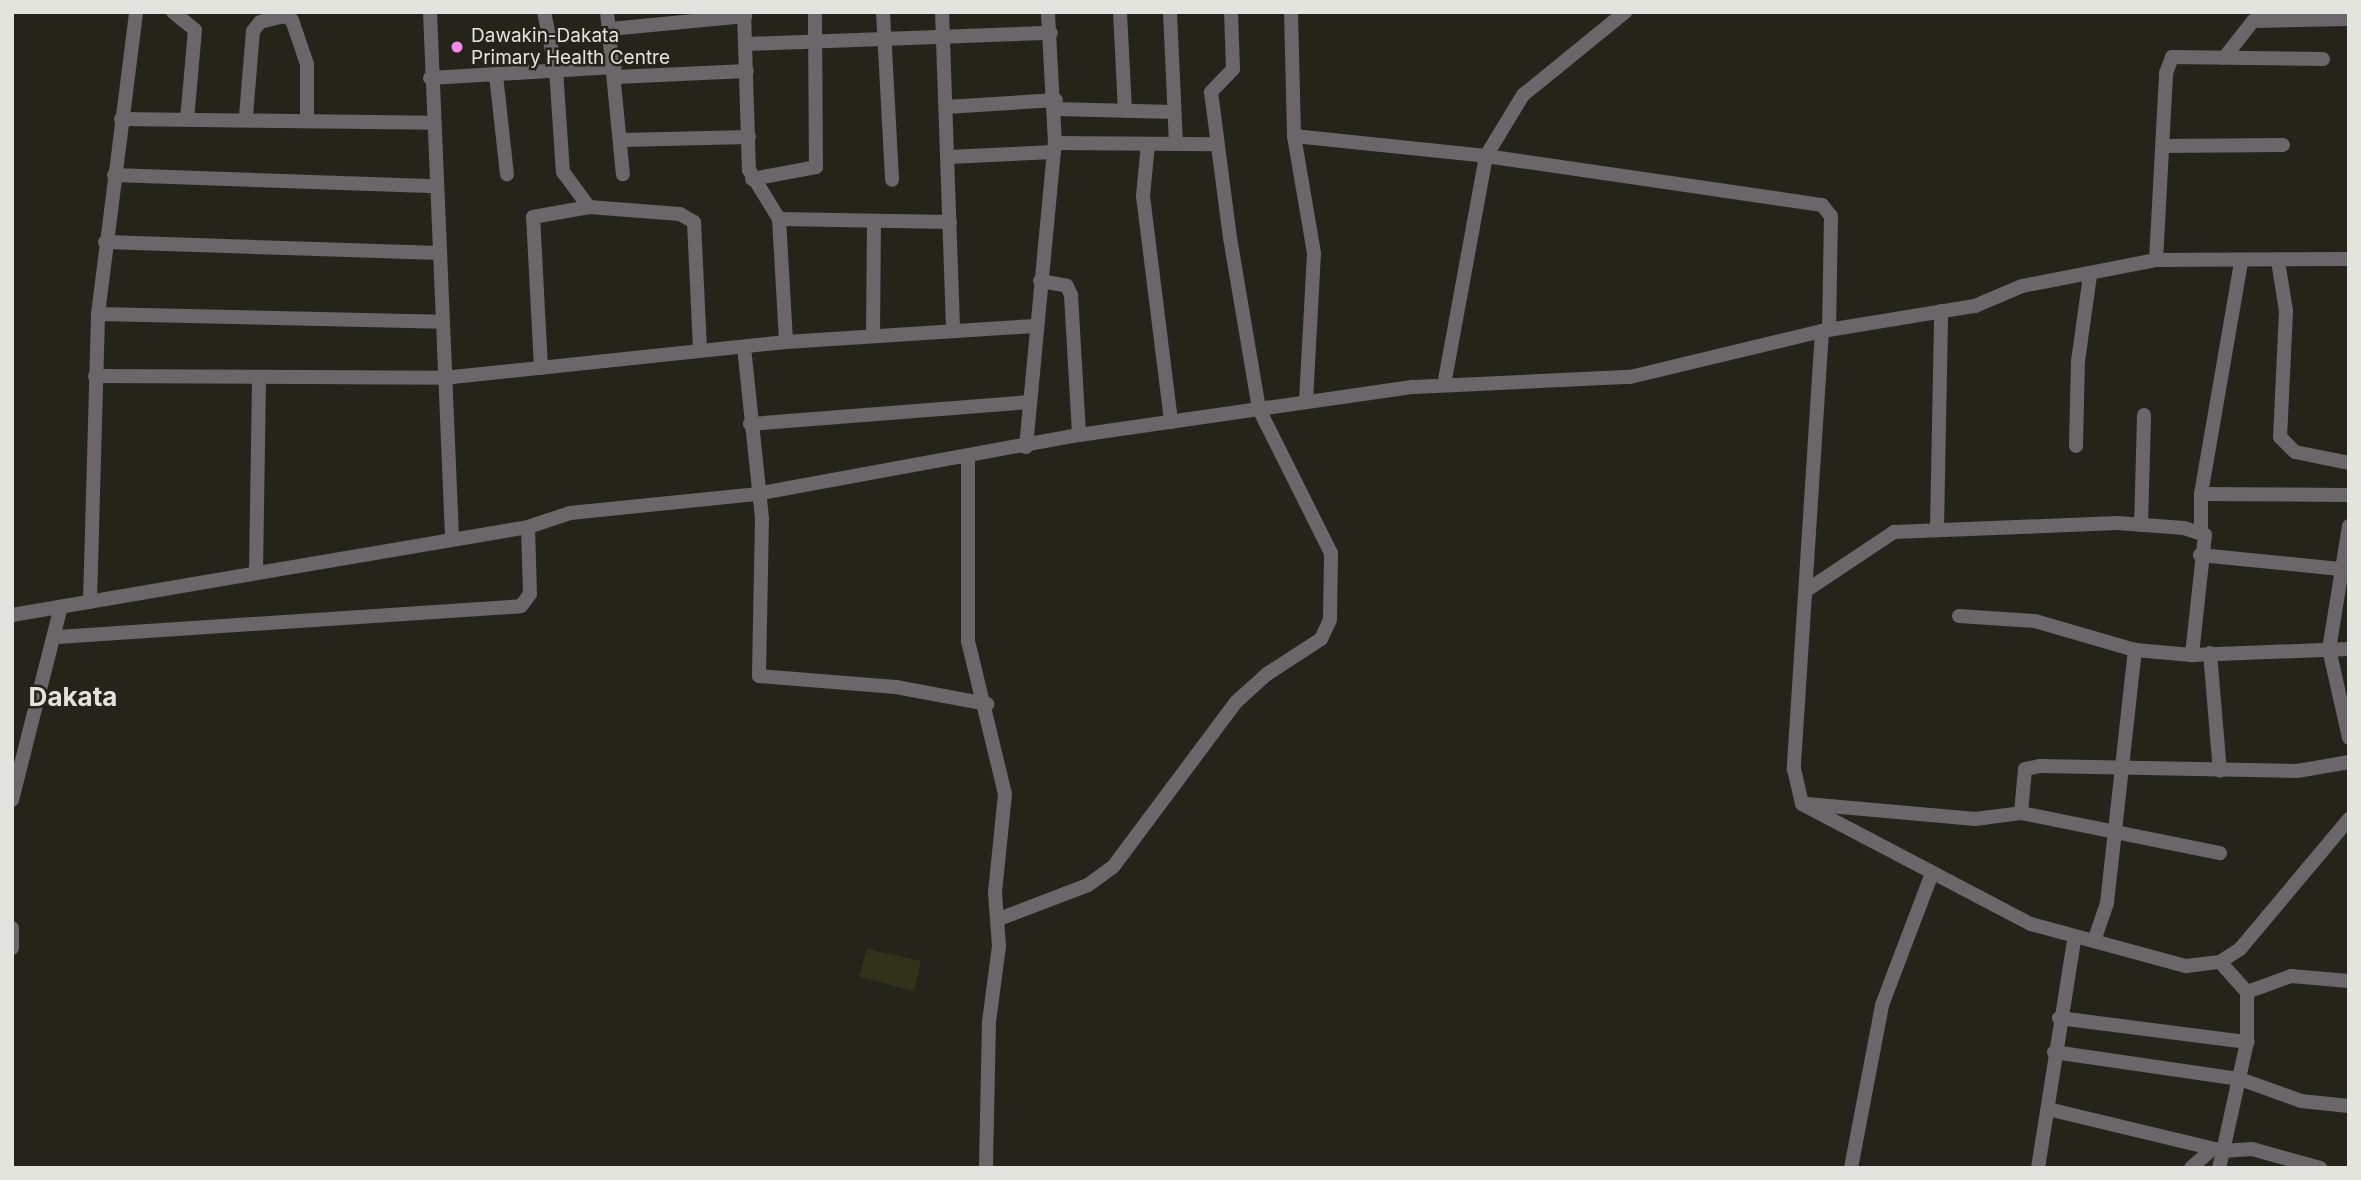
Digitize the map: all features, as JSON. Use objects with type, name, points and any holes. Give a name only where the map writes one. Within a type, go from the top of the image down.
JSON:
[{"type":"street","points":[[90,602],[98,314],[136,12]]},
{"type":"street","points":[[173,12],[195,30],[187,120]]},
{"type":"street","points":[[430,12],[430,78],[452,538]]},
{"type":"street","points":[[544,12],[556,70],[563,172],[589,207]]},
{"type":"street","points":[[607,12],[616,72],[623,174]]},
{"type":"street","points":[[752,179],[815,170],[816,12]]},
{"type":"street","points":[[883,12],[892,180]]},
{"type":"street","points":[[942,12],[953,331]]},
{"type":"street","points":[[1026,447],[1034,326],[1055,148],[1056,105],[1048,12]]},
{"type":"street","points":[[1120,12],[1125,111]]},
{"type":"street","points":[[1170,12],[1176,144]]},
{"type":"street","points":[[999,919],[1088,885],[1113,867],[1236,702],[1267,674],[1321,639],[1333,598],[1331,553],[1259,409],[1217,144],[1212,92],[1233,69],[1231,12]]},
{"type":"street","points":[[1291,12],[1294,136],[1314,253],[1306,402]]},
{"type":"street","points":[[1444,385],[1486,156],[1523,95],[1625,12]]},
{"type":"street","points":[[610,29],[744,14],[752,179],[779,219],[786,342]]},
{"type":"street","points":[[246,117],[253,31],[260,22],[284,16],[292,20],[307,64],[307,120]]},
{"type":"street","points":[[2224,58],[2253,21],[2319,16],[2349,19]]},
{"type":"street","points":[[746,44],[885,43],[1051,33]]},
{"type":"street","points":[[2156,260],[2166,73],[2172,57],[2323,59]]},
{"type":"street","points":[[430,78],[556,70],[747,71]]},
{"type":"street","points":[[496,75],[507,174]]},
{"type":"street","points":[[946,107],[1056,105],[1174,112]]},
{"type":"street","points":[[121,119],[246,117],[433,123]]},
{"type":"street","points":[[1294,136],[1486,156],[1822,205],[1831,216],[1826,330],[1794,769],[1802,804],[1931,876],[2074,940],[2094,941],[2186,966],[2220,962],[2252,937],[2349,819]]},
{"type":"street","points":[[622,140],[748,137]]},
{"type":"street","points":[[1148,144],[1143,196],[1171,422]]},
{"type":"street","points":[[948,158],[1055,148],[1217,144]]},
{"type":"street","points":[[2164,146],[2283,145]]},
{"type":"street","points":[[114,175],[436,186]]},
{"type":"street","points":[[541,368],[533,217],[589,207],[680,214],[694,222],[700,351]]},
{"type":"street","points":[[779,219],[950,222]]},
{"type":"street","points":[[873,335],[874,221]]},
{"type":"street","points":[[105,242],[439,253]]},
{"type":"street","points":[[12,615],[528,527],[570,513],[756,494],[968,459],[1079,435],[1444,385],[1630,377],[1826,330],[1975,306],[2022,286],[2090,276],[2156,260],[2241,262],[2349,259]]},
{"type":"street","points":[[2278,261],[2286,312],[2277,399],[2280,438],[2295,452],[2349,463]]},
{"type":"street","points":[[2192,655],[2200,555],[2201,494],[2241,262]]},
{"type":"street","points":[[2076,446],[2078,361],[2090,276]]},
{"type":"street","points":[[1040,281],[1067,286],[1071,295],[1079,435]]},
{"type":"street","points":[[1937,529],[1941,311]]},
{"type":"street","points":[[98,314],[442,321]]},
{"type":"street","points":[[95,376],[443,378],[786,342],[1034,326]]},
{"type":"street","points":[[744,347],[756,494],[762,518],[760,676],[896,687],[987,705]]},
{"type":"street","points":[[256,572],[259,379]]},
{"type":"street","points":[[750,424],[1029,402]]},
{"type":"street","points":[[2141,525],[2144,415]]},
{"type":"street","points":[[968,459],[968,641],[987,705],[1005,794],[995,893],[999,919],[986,1168]]},
{"type":"street","points":[[2201,494],[2349,495]]},
{"type":"street","points":[[1807,590],[1873,541],[1937,529],[2141,525],[2201,532]]},
{"type":"street","points":[[2349,526],[2329,649],[2349,738]]},
{"type":"street","points":[[58,637],[521,606],[530,594],[528,527]]},
{"type":"street","points":[[2200,555],[2344,560]]},
{"type":"street","points":[[12,800],[58,637],[61,607]]},
{"type":"street","points":[[1959,615],[2035,621],[2135,650],[2192,655],[2349,649]]},
{"type":"street","points":[[2094,941],[2107,903],[2125,770],[2135,650]]},
{"type":"street","points":[[2210,653],[2220,771]]},
{"type":"street","points":[[2021,813],[2025,769],[2297,771],[2349,762]]},
{"type":"street","points":[[1802,804],[1975,820],[2021,813],[2220,853]]},
{"type":"street","points":[[1851,1168],[1882,1005],[1931,876]]},
{"type":"street","points":[[12,928],[12,948]]},
{"type":"street","points":[[2038,1168],[2059,1018],[2074,940]]},
{"type":"street","points":[[2219,1168],[2218,1150],[2240,1079],[2247,1042],[2247,992],[2220,962]]},
{"type":"street","points":[[2247,992],[2291,976],[2349,981]]},
{"type":"street","points":[[2059,1018],[2247,1042]]},
{"type":"street","points":[[2054,1052],[2240,1079],[2301,1101],[2349,1106]]},
{"type":"street","points":[[2048,1109],[2218,1150],[2240,1147],[2272,1161],[2320,1168]]},
{"type":"street","points":[[2191,1168],[2218,1150]]},
{"type":"shaded area","points":[[867,949],[921,961],[914,991],[859,977]]},
{"type":"place","name":"Dawakin-Dakata Primary Health Centre","points":[[457,47]]},
{"type":"district","name":"Dakata","points":[[73,697]]}]
